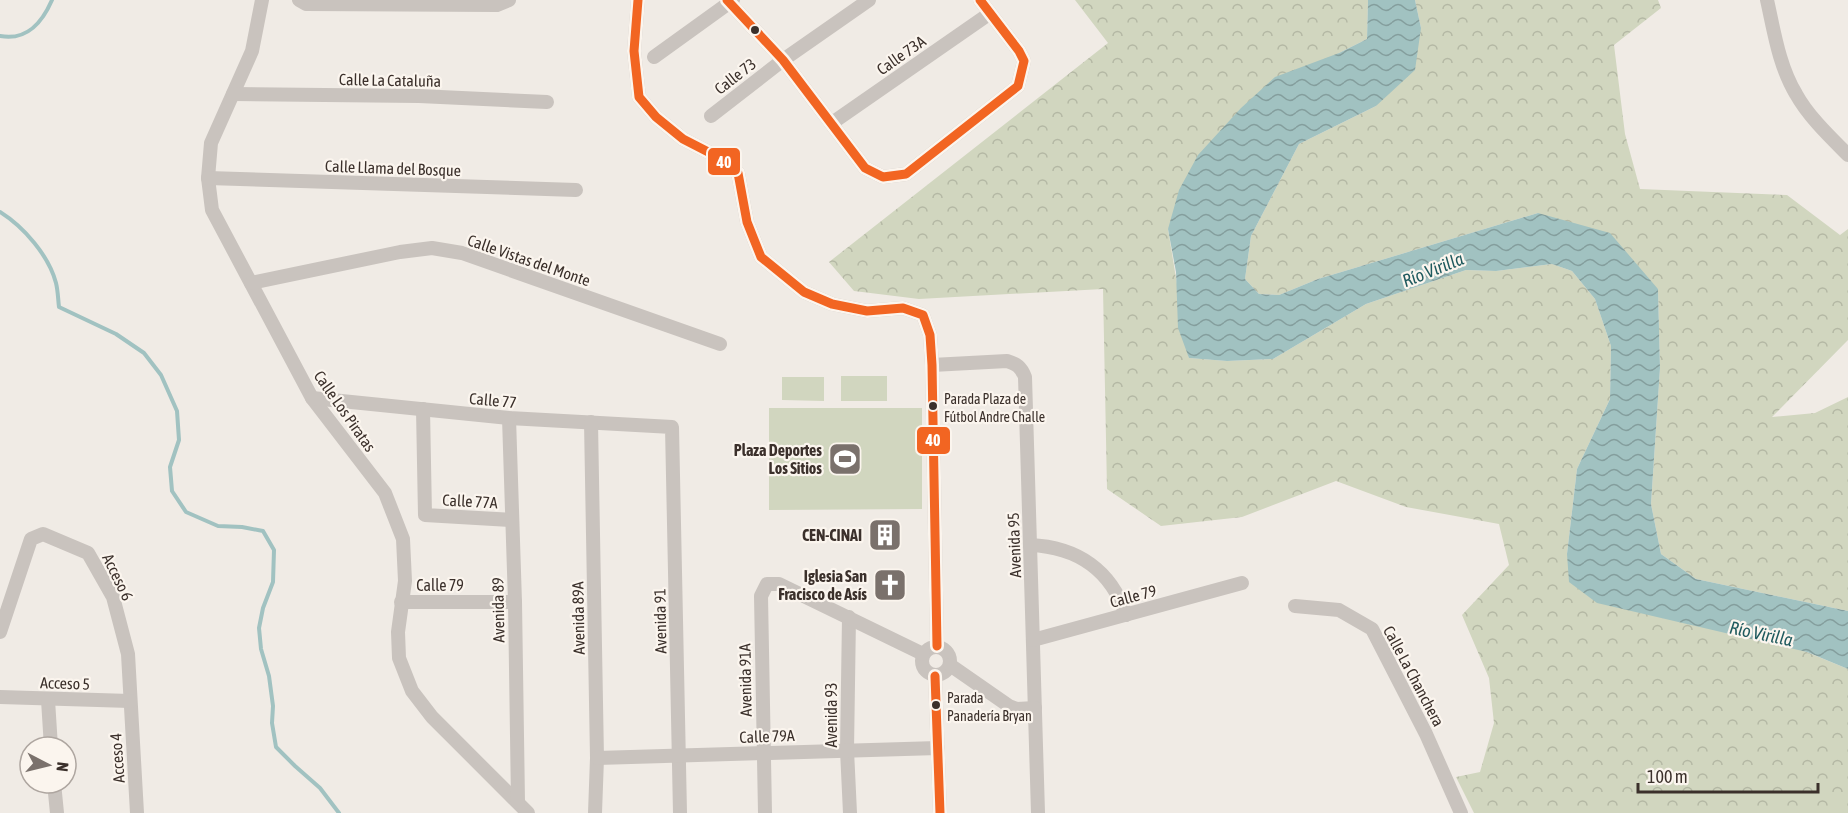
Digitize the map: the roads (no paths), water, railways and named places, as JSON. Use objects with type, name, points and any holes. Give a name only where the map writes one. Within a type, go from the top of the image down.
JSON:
[{"type":"street","name":"Calle Los Piratas","points":[[262,0],[252,51],[211,143],[208,178],[209,210],[312,398],[385,493],[403,539],[405,581],[398,632],[399,658],[412,691],[432,717],[528,813]]},
{"type":"street","points":[[299,0],[306,4],[497,5],[509,0]]},
{"type":"street","points":[[638,0],[634,51],[639,97],[656,117],[683,139],[718,157],[738,173],[747,222],[761,257],[804,292],[832,304],[867,311],[903,308],[923,315],[930,335],[932,365],[937,646]]},
{"type":"street","name":"Calle 73","points":[[711,116],[783,60],[869,0]]},
{"type":"street","points":[[654,57],[730,1],[783,60],[865,168],[883,177],[906,174],[1018,86],[1024,61],[980,0]]},
{"type":"street","points":[[1767,0],[1780,56],[1795,93],[1801,103],[1848,155]]},
{"type":"street","name":"Calle 73A","points":[[832,123],[989,14]]},
{"type":"street","name":"Calle La Cataluña","points":[[233,94],[419,96],[547,102]]},
{"type":"street","name":"Calle Llama del Bosque","points":[[208,178],[576,190]]},
{"type":"street","name":"Calle Vistas del Monte","points":[[251,283],[400,252],[432,248],[462,253],[720,344]]},
{"type":"street","name":"Avenida 95","points":[[932,365],[1007,362],[1016,364],[1022,369],[1026,387],[1038,813]]},
{"type":"street","name":"Calle 77","points":[[312,398],[509,418],[672,427]]},
{"type":"street","name":"Calle 77A","points":[[423,409],[425,515],[512,520]]},
{"type":"street","name":"Avenida 89","points":[[509,418],[518,802]]},
{"type":"street","name":"Avenida 89A","points":[[591,422],[597,758],[595,813]]},
{"type":"street","name":"Avenida 91","points":[[672,427],[680,813]]},
{"type":"street","name":"Acceso 6","points":[[0,632],[31,539],[43,534],[88,553],[113,597],[129,654],[130,701]]},
{"type":"street","points":[[1030,545],[1064,549],[1106,577],[1114,587],[1126,615]]},
{"type":"street","name":"Calle 79","points":[[1033,640],[1242,583]]},
{"type":"street","name":"Avenida 91A","points":[[765,813],[761,596],[767,584],[779,584],[849,617]]},
{"type":"street","name":"Calle 79","points":[[401,602],[515,602]]},
{"type":"street","name":"Calle La Chanchera","points":[[1295,606],[1339,610],[1372,629],[1426,734],[1461,813]]},
{"type":"street","points":[[849,617],[923,654]]},
{"type":"street","name":"Avenida 93","points":[[849,617],[847,750],[850,813]]},
{"type":"street","points":[[937,646],[946,650],[951,660],[945,673],[935,676],[922,666],[923,654],[926,650],[937,646]]},
{"type":"street","points":[[950,665],[1009,706],[1017,709],[1035,708]]},
{"type":"street","points":[[935,676],[940,813]]},
{"type":"street","name":"Acceso 5","points":[[0,697],[130,701]]},
{"type":"street","points":[[48,700],[50,735]]},
{"type":"street","name":"Acceso 4","points":[[130,701],[138,813]]},
{"type":"street","name":"Calle 79A","points":[[597,758],[938,748]]},
{"type":"street","points":[[55,795],[57,813]]},
{"type":"water","name":"Río Virilla","points":[[1368,0],[1415,0],[1421,28],[1415,70],[1376,106],[1299,144],[1251,236],[1245,279],[1259,294],[1279,295],[1318,279],[1538,213],[1610,233],[1658,289],[1660,368],[1651,504],[1661,554],[1696,579],[1848,611],[1848,669],[1807,652],[1597,603],[1569,582],[1567,554],[1577,469],[1610,399],[1611,346],[1595,299],[1572,271],[1552,264],[1496,271],[1466,270],[1366,304],[1273,359],[1227,361],[1189,358],[1178,328],[1176,272],[1168,229],[1179,190],[1198,155],[1241,108],[1275,77],[1339,53],[1367,39]]},
{"type":"waterway","points":[[0,36],[10,37],[26,33],[38,23],[52,0]]},
{"type":"waterway","points":[[0,212],[18,226],[42,253],[53,273],[59,307],[116,334],[144,353],[161,375],[177,411],[179,440],[170,467],[172,491],[186,512],[218,526],[263,531],[274,550],[273,582],[263,608],[259,628],[261,649],[269,676],[276,747],[320,788],[339,813]]},
{"type":"place","name":"Parada Plaza de Fútbol Andre Challe","points":[[933,406]]},
{"type":"place","name":"Plaza Deportes Los Sitios","points":[[845,459]]},
{"type":"place","name":"CEN-CINAI","points":[[885,535]]},
{"type":"place","name":"Iglesia San Fracisco de Asís","points":[[890,585]]},
{"type":"place","name":"Parada Panadería Bryan","points":[[936,705]]}]
